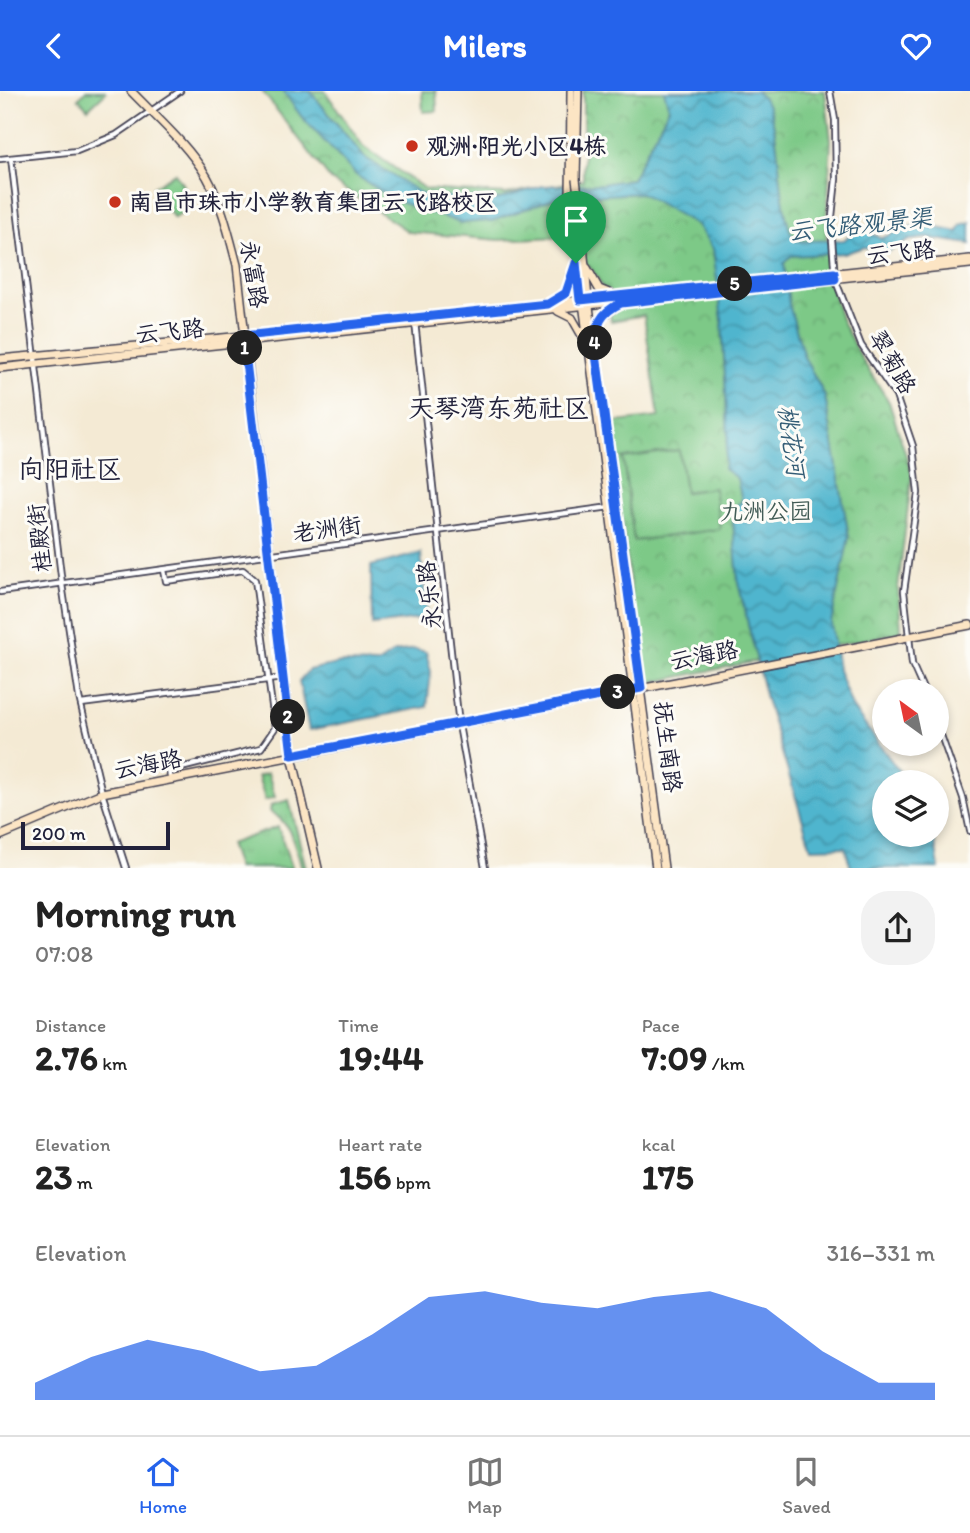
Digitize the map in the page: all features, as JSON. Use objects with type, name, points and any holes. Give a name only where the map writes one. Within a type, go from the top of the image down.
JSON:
[{"type":"main road","name":"永富路","points":[[131,91],[206,176],[223,214],[237,265],[292,755],[318,868]]},
{"type":"main road","points":[[571,91],[573,179],[579,203],[580,262],[566,293],[551,307],[572,318],[591,347]]},
{"type":"main road","points":[[578,91],[570,202],[580,262],[598,289],[620,300],[600,319],[591,347]]},
{"type":"main road","name":"抚生南路","points":[[580,262],[617,506],[656,868]]},
{"type":"main road","name":"云飞路","points":[[0,368],[244,339],[970,262]]},
{"type":"main road","name":"云飞路","points":[[0,359],[244,339]]},
{"type":"main road","name":"抚生南路","points":[[591,347],[608,508],[664,868]]},
{"type":"main road","name":"云海路","points":[[0,836],[102,793],[970,625]]},
{"type":"street","points":[[0,159],[77,151],[116,135],[180,91]]},
{"type":"street","name":"翠菊路","points":[[830,91],[835,120],[836,179],[831,226],[834,276],[861,345],[896,396],[912,446],[918,493],[904,591],[912,664],[919,679]]},
{"type":"street","name":"桂殿街","points":[[11,157],[37,355],[62,584],[81,704],[102,793],[126,868]]},
{"type":"street","name":"永乐路","points":[[415,321],[440,531],[459,725],[485,868]]},
{"type":"street","name":"老洲街","points":[[0,592],[617,506]]},
{"type":"street","points":[[164,570],[166,582],[243,571],[255,580],[275,728],[261,748],[169,771],[171,780]]},
{"type":"street","points":[[81,704],[283,678]]},
{"type":"street","points":[[948,756],[963,798],[970,831]]},
{"type":"street","points":[[963,798],[970,796]]},
{"type":"green space","points":[[86,91],[106,92],[88,109],[78,98]]},
{"type":"green space","name":"九洲公园","points":[[262,91],[325,91],[363,146],[425,189],[506,194],[583,180],[583,91],[825,91],[831,140],[826,233],[832,288],[841,319],[858,353],[889,402],[912,474],[898,588],[901,630],[897,633],[643,684],[609,423],[659,417],[644,315],[611,321],[604,292],[594,273],[557,237],[499,240],[409,232],[331,180]]},
{"type":"green space","points":[[422,91],[436,91],[437,111],[423,112]]},
{"type":"green space","points":[[175,173],[195,204],[174,218],[153,187]]},
{"type":"green space","points":[[679,450],[685,492],[714,488],[720,529],[634,541],[623,458]]},
{"type":"green space","points":[[268,773],[275,797],[265,800],[258,776]]},
{"type":"green space","points":[[289,800],[306,868],[302,868],[288,828],[270,812],[271,805]]},
{"type":"green space","points":[[278,827],[292,868],[237,868],[229,844]]},
{"type":"water","name":"桃花河","points":[[283,91],[310,91],[364,157],[424,195],[496,200],[543,186],[601,184],[632,179],[669,108],[664,91],[756,91],[767,104],[772,117],[786,218],[797,241],[844,240],[853,233],[865,231],[882,238],[918,224],[958,232],[961,225],[970,222],[970,244],[929,238],[910,240],[887,252],[864,247],[846,253],[791,256],[784,263],[789,304],[804,357],[825,396],[849,537],[831,623],[838,670],[852,707],[872,734],[872,756],[888,756],[898,770],[872,770],[872,847],[936,847],[939,868],[851,868],[845,847],[811,848],[766,699],[738,582],[732,509],[742,501],[737,478],[724,469],[728,435],[722,321],[713,249],[697,225],[641,193],[556,198],[492,221],[461,223],[394,200],[356,175],[301,116]]},
{"type":"water","points":[[421,553],[427,618],[372,625],[371,566]]},
{"type":"water","points":[[415,649],[426,652],[431,672],[427,707],[309,730],[299,681],[309,670],[341,663],[377,664],[395,652]]},
{"type":"place","name":"观洲·阳光小区4栋","points":[[412,146]]},
{"type":"place","name":"南昌市珠市小学教育集团云飞路校区","points":[[115,202]]},
{"type":"district","name":"天琴湾东苑社区","points":[[499,408]]},
{"type":"district","name":"向阳社区","points":[[70,469]]},
{"type":"route","points":[[576,263],[580,300],[834,273],[835,279],[621,303],[604,314],[596,326],[595,347],[641,688],[292,755],[243,336],[548,304],[566,293],[574,276],[576,263]]},
{"type":"water label","name":"云飞路观景渠","points":[[860,224]]}]
